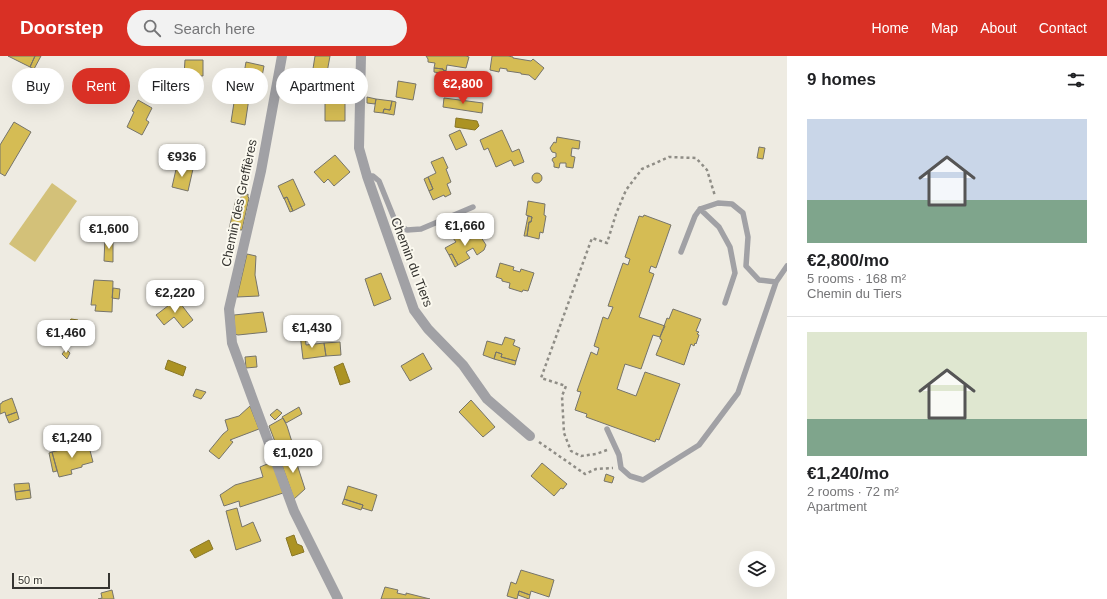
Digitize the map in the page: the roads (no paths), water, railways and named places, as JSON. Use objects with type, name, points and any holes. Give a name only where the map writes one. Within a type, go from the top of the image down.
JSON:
[{"type":"street","name":"Chemin des Greffières","points":[[282,56],[260,171],[229,309],[232,343],[294,511],[338,599]]},
{"type":"street","name":"Chemin du Tiers","points":[[361,56],[358,148],[414,310],[428,329],[463,365],[487,399],[530,436]]},
{"type":"lane","points":[[367,176],[373,176],[379,181],[396,223],[407,230],[420,229],[473,207]]},
{"type":"lane","points":[[681,252],[695,216],[700,209],[718,203],[732,204],[744,213],[748,237],[746,266],[759,280],[776,282]]},
{"type":"lane","points":[[700,209],[719,227],[730,247],[735,273],[725,303]]},
{"type":"lane","points":[[607,429],[619,455],[621,468],[630,476],[643,480],[699,445],[738,393],[776,282],[787,266]]}]
